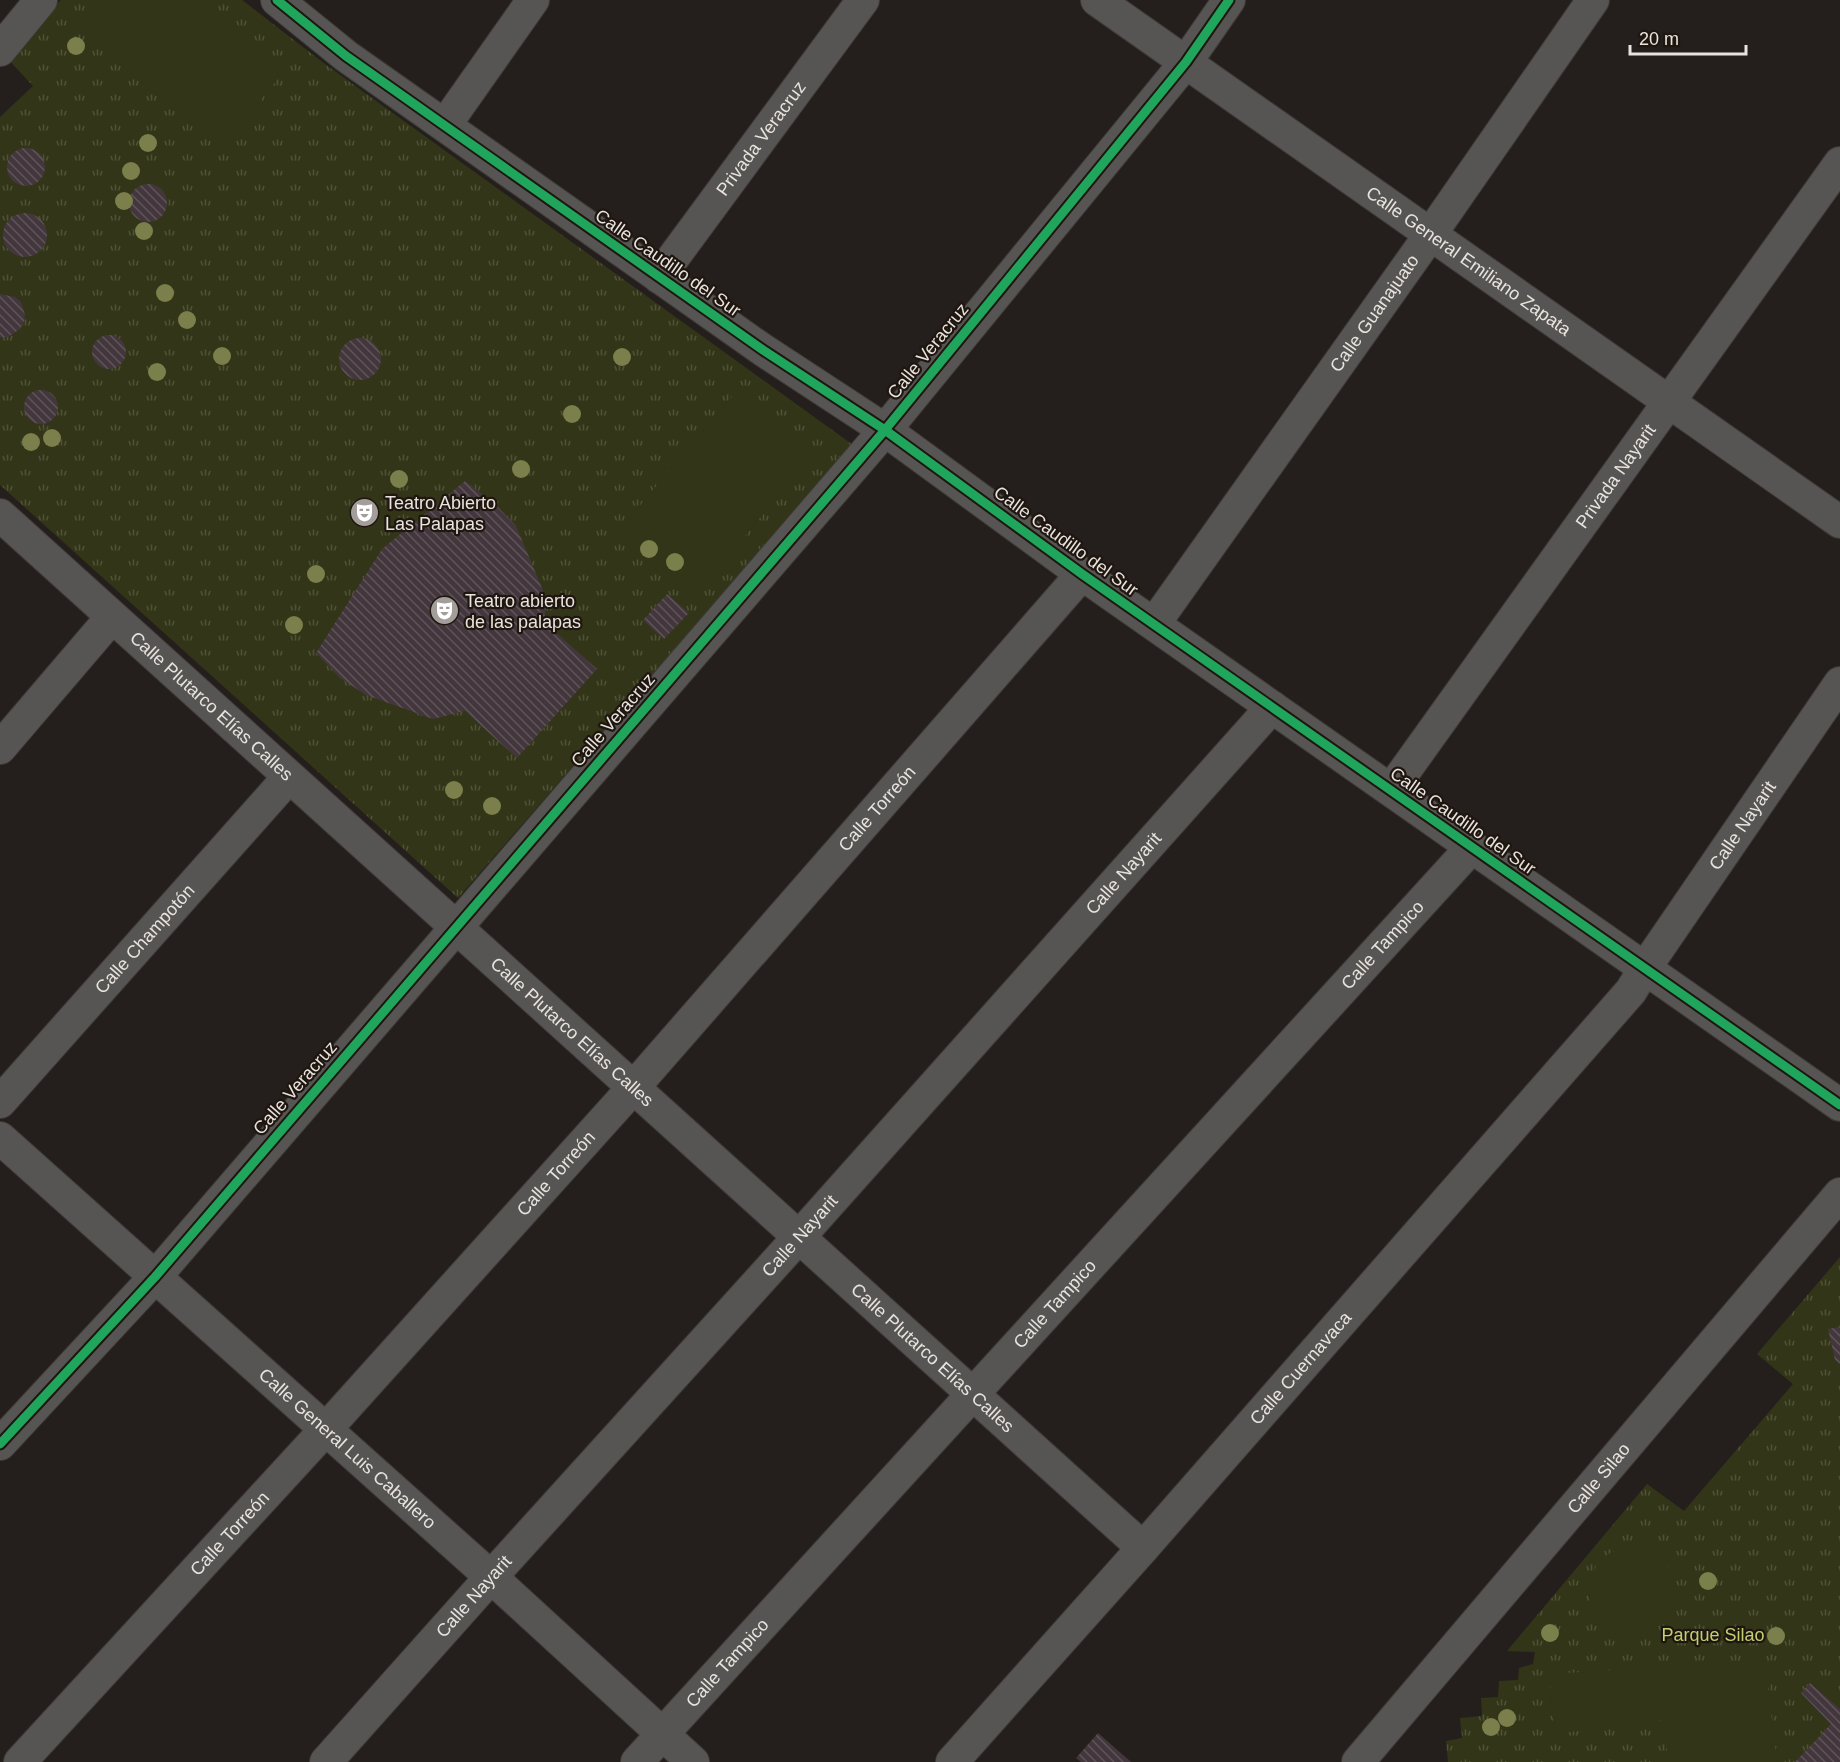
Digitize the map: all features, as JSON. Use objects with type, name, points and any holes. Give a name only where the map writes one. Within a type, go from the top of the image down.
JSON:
[{"type":"street","points":[[0,50],[41,0]]},
{"type":"street","name":"Calle Caudillo del Sur","points":[[277,0],[346,56],[763,350],[885,430],[1082,574],[1840,1105]]},
{"type":"street","points":[[445,125],[533,0]]},
{"type":"street","name":"Privada Veracruz","points":[[659,277],[863,0]]},
{"type":"street","name":"Calle General Emiliano Zapata","points":[[1097,0],[1840,522]]},
{"type":"street","name":"Calle Veracruz","points":[[0,1444],[155,1276],[885,430],[1186,62],[1229,0]]},
{"type":"street","name":"Calle Guanajuato","points":[[1154,624],[1430,235],[1593,0]]},
{"type":"street","name":"Privada Nayarit","points":[[1391,790],[1840,163]]},
{"type":"street","name":"Calle Plutarco Elías Calles","points":[[0,516],[1143,1548]]},
{"type":"street","name":"Calle Torreón","points":[[20,1762],[326,1429],[633,1088],[1082,574]]},
{"type":"street","points":[[0,748],[112,617]]},
{"type":"street","name":"Calle Nayarit","points":[[1645,968],[1840,684]]},
{"type":"street","name":"Calle Nayarit","points":[[326,1762],[1272,707]]},
{"type":"street","name":"Calle Champotón","points":[[0,1102],[290,777]]},
{"type":"street","name":"Calle Tampico","points":[[637,1762],[1472,847]]},
{"type":"street","name":"Calle Cuernavaca","points":[[952,1762],[1143,1548],[1631,991],[1645,968]]},
{"type":"street","name":"Calle General Luis Caballero","points":[[0,1138],[491,1577],[693,1762]]},
{"type":"street","name":"Calle Silao","points":[[1358,1762],[1840,1194]]},
{"type":"green space","points":[[61,0],[242,0],[325,64],[853,445],[458,898],[0,485],[0,117],[33,86],[7,58]]},
{"type":"green space","points":[[108,0],[189,0],[280,76],[221,148],[81,32]]},
{"type":"green space","points":[[734,394],[811,458],[691,599],[615,535]]},
{"type":"green space","name":"Parque Silao","points":[[1840,1257],[1840,1762],[1448,1762],[1446,1741],[1462,1738],[1460,1718],[1482,1716],[1481,1698],[1498,1697],[1499,1681],[1518,1680],[1519,1668],[1533,1664],[1535,1652],[1507,1651],[1647,1484],[1684,1511],[1793,1384],[1757,1354]]},
{"type":"green space","points":[[1632,1547],[1648,1551],[1662,1560],[1671,1574],[1675,1590],[1671,1606],[1662,1620],[1648,1629],[1632,1633],[1616,1629],[1602,1620],[1593,1606],[1589,1590],[1593,1574],[1602,1560],[1616,1551]]},
{"type":"green space","points":[[1765,1661],[1777,1762],[1669,1762],[1662,1720],[1554,1734],[1550,1674]]},
{"type":"building","points":[[26,148],[39,154],[45,167],[39,180],[26,186],[13,180],[7,167],[13,154]]},
{"type":"building","points":[[148,184],[155,185],[161,190],[166,196],[166,210],[161,216],[155,221],[148,222],[141,221],[135,216],[130,210],[129,203],[130,196],[135,190],[141,185]]},
{"type":"building","points":[[25,213],[40,220],[47,235],[40,250],[25,257],[10,250],[3,235],[10,220]]},
{"type":"building","points":[[0,294],[15,297],[21,302],[25,315],[20,329],[8,337],[0,337]]},
{"type":"building","points":[[109,335],[121,340],[126,352],[121,364],[109,369],[97,364],[92,352],[97,340]]},
{"type":"building","points":[[360,338],[368,339],[375,344],[380,351],[380,367],[375,374],[368,379],[360,380],[352,379],[345,374],[340,367],[339,359],[340,351],[345,344],[352,339]]},
{"type":"building","points":[[41,390],[53,395],[58,407],[53,419],[41,424],[29,419],[24,407],[29,395]]},
{"type":"building","name":"Teatro abierto de las palapas","points":[[465,481],[496,505],[516,526],[547,600],[544,622],[597,669],[517,758],[465,711],[433,719],[366,695],[340,678],[316,653],[382,549]]},
{"type":"building","points":[[667,594],[689,613],[664,639],[643,620]]},
{"type":"building","points":[[1840,1327],[1840,1364],[1835,1360],[1828,1329]]},
{"type":"building","points":[[1810,1683],[1840,1709],[1840,1762],[1795,1762],[1831,1724],[1801,1693]]},
{"type":"building","points":[[1098,1733],[1131,1762],[1081,1762],[1076,1758]]},
{"type":"cycle path","points":[[277,0],[346,56],[763,350],[885,430],[1082,574],[1840,1105]]},
{"type":"cycle path","points":[[0,1444],[155,1277],[885,430],[1186,62],[1229,0]]},
{"type":"place","name":"Teatro Abierto Las Palapas","points":[[364,513]]},
{"type":"place","name":"Teatro abierto de las palapas","points":[[444,611]]}]
